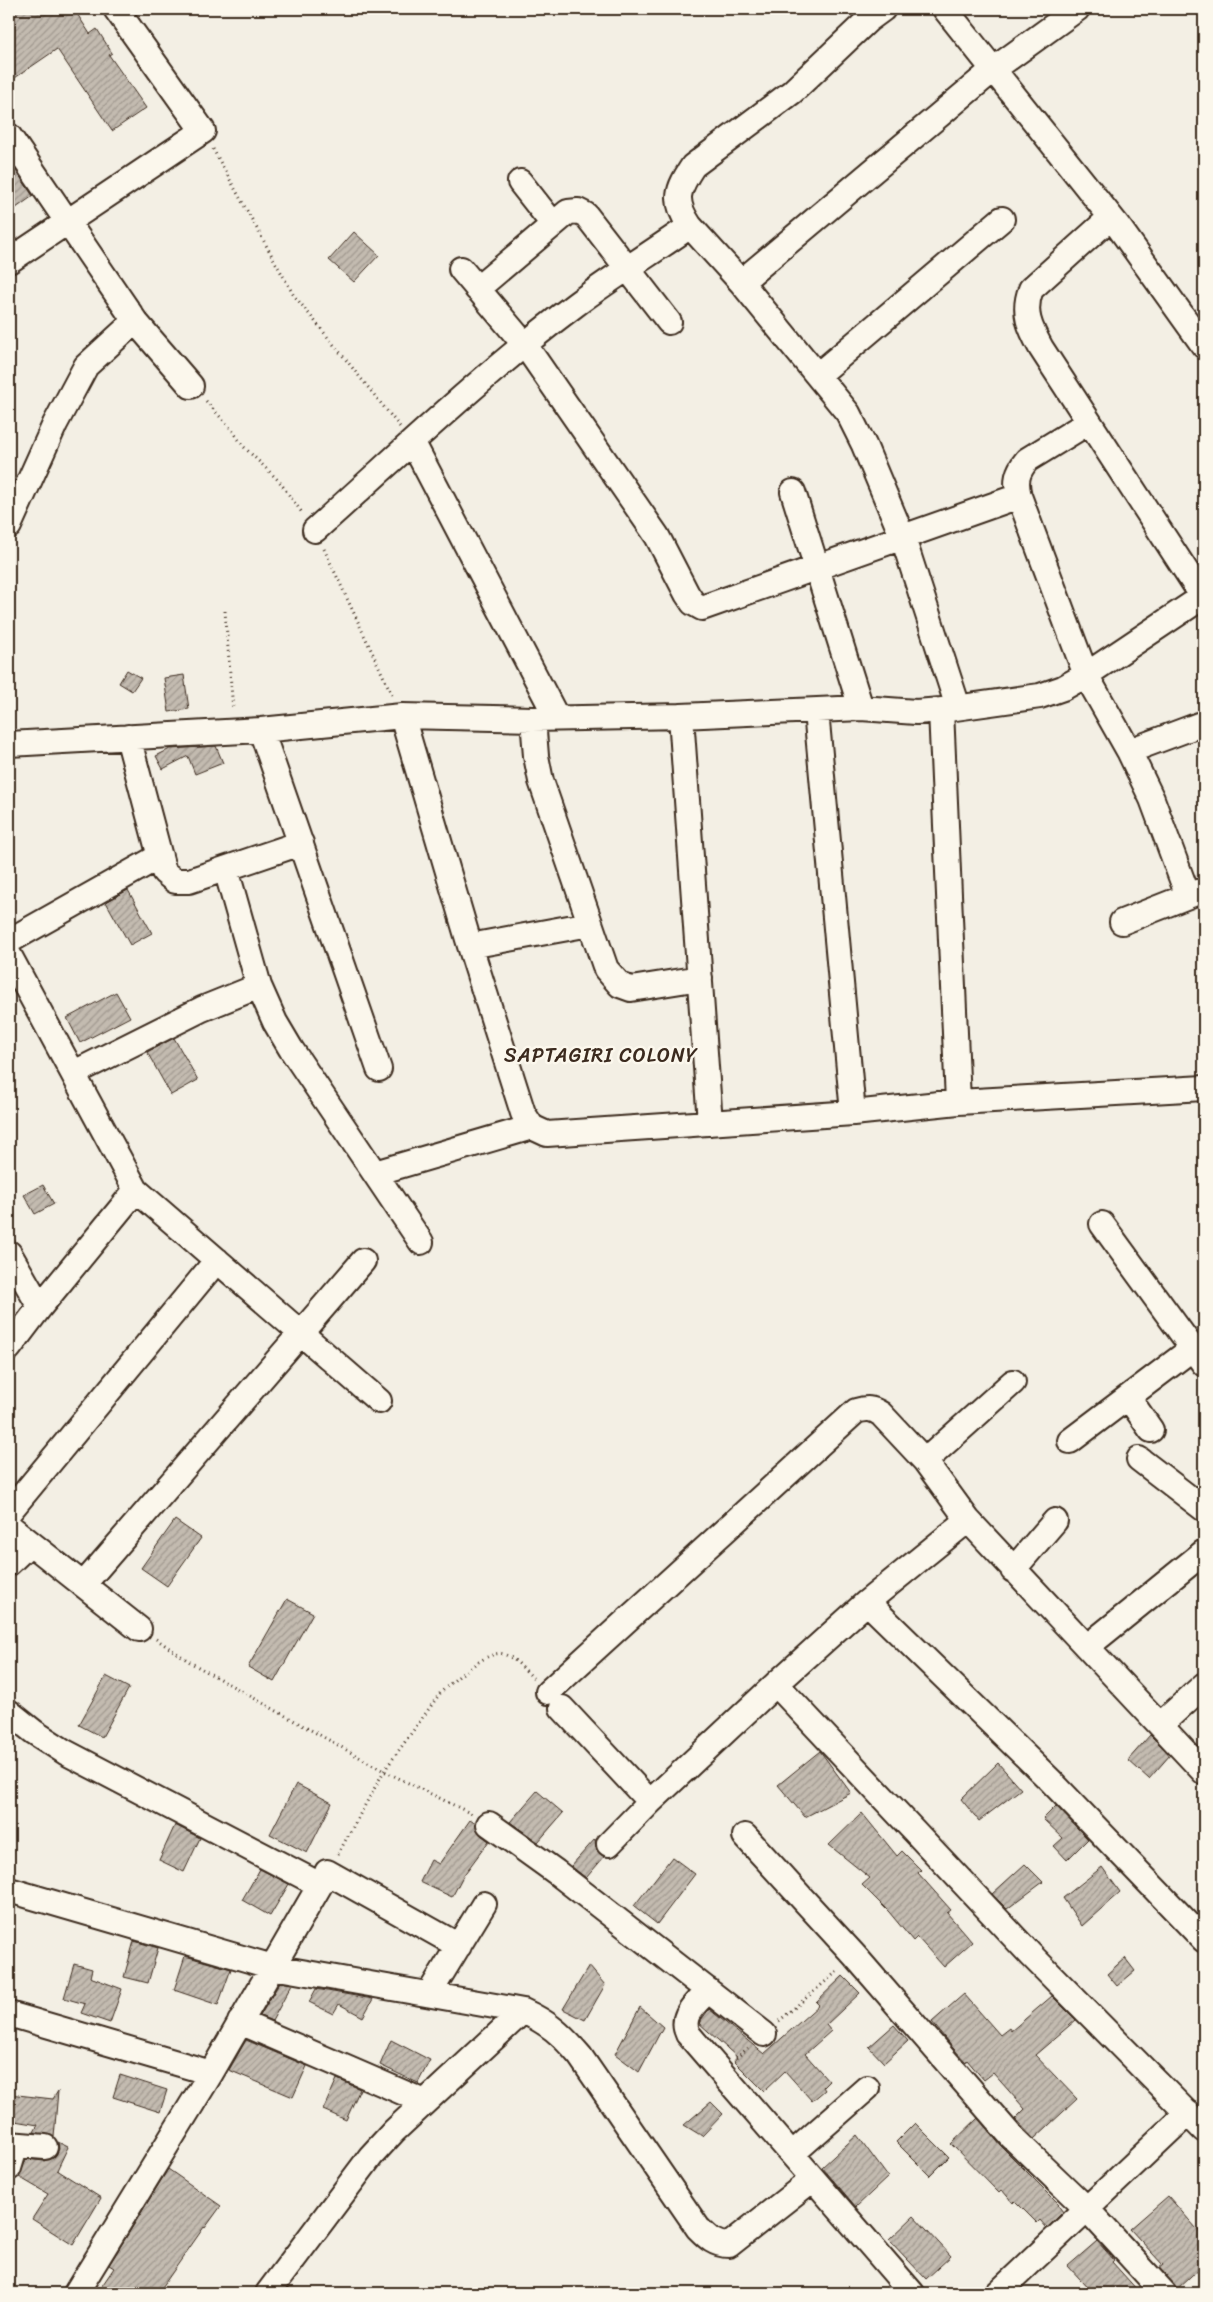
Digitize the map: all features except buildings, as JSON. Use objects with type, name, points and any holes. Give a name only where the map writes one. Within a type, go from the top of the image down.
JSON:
[{"type":"street","points":[[9,261],[203,131],[116,9]]},
{"type":"street","points":[[883,9],[868,20],[792,92],[693,166],[682,182],[678,196],[681,213],[690,226],[741,282],[818,375],[852,421],[903,538],[949,708],[958,1102]]},
{"type":"street","points":[[945,9],[1111,217],[1204,346]]},
{"type":"street","points":[[741,282],[994,69],[1077,9]]},
{"type":"street","points":[[9,136],[135,321],[191,386]]},
{"type":"street","points":[[520,182],[553,224]]},
{"type":"street","points":[[477,289],[568,212],[578,211],[586,215],[669,322]]},
{"type":"street","points":[[9,744],[261,730],[402,716],[557,718],[681,716],[861,708],[916,712],[1040,696],[1063,688],[1086,675],[1204,596],[1089,422],[1030,328],[1026,313],[1027,300],[1031,289],[1111,217]]},
{"type":"street","points":[[818,375],[1002,219]]},
{"type":"street","points":[[315,530],[525,345],[576,304],[629,270],[690,226]]},
{"type":"street","points":[[461,269],[525,345],[657,536],[694,603],[702,608],[1019,496]]},
{"type":"street","points":[[9,526],[55,424],[86,366],[135,321]]},
{"type":"street","points":[[1089,422],[1027,460],[1016,476],[1019,496],[1086,675],[1129,751],[1196,893],[1122,922]]},
{"type":"street","points":[[413,442],[557,718]]},
{"type":"street","points":[[793,492],[861,708]]},
{"type":"street","points":[[816,711],[853,1113]]},
{"type":"street","points":[[402,716],[470,946],[523,1113],[532,1127],[547,1134],[853,1113],[958,1102],[1204,1088]]},
{"type":"street","points":[[681,716],[710,1123]]},
{"type":"street","points":[[533,718],[536,756],[541,781],[606,969],[620,985],[631,988],[700,978]]},
{"type":"street","points":[[1129,751],[1204,723]]},
{"type":"street","points":[[261,730],[379,1069]]},
{"type":"street","points":[[128,737],[164,872],[175,881],[189,881],[301,843]]},
{"type":"street","points":[[9,941],[160,856]]},
{"type":"street","points":[[226,868],[259,986],[275,1022],[291,1049],[421,1242]]},
{"type":"street","points":[[470,946],[590,924]]},
{"type":"street","points":[[9,954],[136,1190],[378,1400]]},
{"type":"street","points":[[74,1073],[202,1009],[259,986]]},
{"type":"street","points":[[375,1173],[532,1127]]},
{"type":"street","points":[[9,1348],[40,1307],[136,1190]]},
{"type":"street","points":[[1070,1441],[1128,1397],[1198,1356],[1102,1224]]},
{"type":"street","points":[[9,1253],[40,1307]]},
{"type":"street","points":[[9,1512],[217,1260]]},
{"type":"street","points":[[83,1585],[364,1261]]},
{"type":"street","points":[[925,1461],[1013,1382]]},
{"type":"street","points":[[1128,1397],[1152,1430]]},
{"type":"street","points":[[650,1802],[555,1700],[856,1411],[867,1408],[874,1409],[881,1414],[925,1461],[968,1520],[1204,1772]]},
{"type":"street","points":[[1139,1459],[1204,1508]]},
{"type":"street","points":[[609,1844],[650,1802],[776,1684],[867,1602],[968,1520]]},
{"type":"street","points":[[1013,1570],[1055,1522]]},
{"type":"street","points":[[9,1526],[139,1629]]},
{"type":"street","points":[[9,1563],[30,1543]]},
{"type":"street","points":[[1088,1646],[1204,1552]]},
{"type":"street","points":[[867,1602],[1050,1780],[1204,1940]]},
{"type":"street","points":[[776,1684],[1031,1955],[1204,2130]]},
{"type":"street","points":[[1160,1725],[1204,1685]]},
{"type":"street","points":[[9,1712],[34,1732],[65,1752],[320,1885],[211,2073],[76,2293]]},
{"type":"street","points":[[490,1824],[556,1872],[764,2034]]},
{"type":"street","points":[[745,1836],[855,1956],[1011,2136],[1086,2208],[1164,2293]]},
{"type":"street","points":[[327,1872],[459,1946]]},
{"type":"street","points":[[9,1890],[273,1967],[523,2011],[543,2020],[560,2032],[580,2056],[698,2228],[710,2240],[720,2245],[729,2245],[814,2179]]},
{"type":"street","points":[[429,1994],[484,1904]]},
{"type":"street","points":[[708,1990],[685,2017],[684,2025],[688,2034],[912,2293]]},
{"type":"street","points":[[268,2293],[371,2156],[425,2102],[523,2011]]},
{"type":"street","points":[[9,2014],[211,2073]]},
{"type":"street","points":[[240,2022],[425,2102]]},
{"type":"street","points":[[792,2154],[867,2088]]},
{"type":"street","points":[[998,2293],[1188,2113]]},
{"type":"street","points":[[9,2168],[12,2145],[45,2146]]},
{"type":"path","points":[[203,131],[293,294],[413,442]]},
{"type":"path","points":[[191,386],[232,430],[244,447],[279,481],[315,530],[402,716]]},
{"type":"path","points":[[225,611],[234,731]]},
{"type":"path","points":[[139,1629],[193,1664],[384,1771],[490,1824]]},
{"type":"path","points":[[327,1872],[384,1771],[441,1692],[491,1654],[502,1653],[512,1659],[555,1700]]},
{"type":"path","points":[[721,2071],[855,1956]]},
{"type":"district","name":"SAPTAGIRI COLONY","points":[[601,1055]]}]
